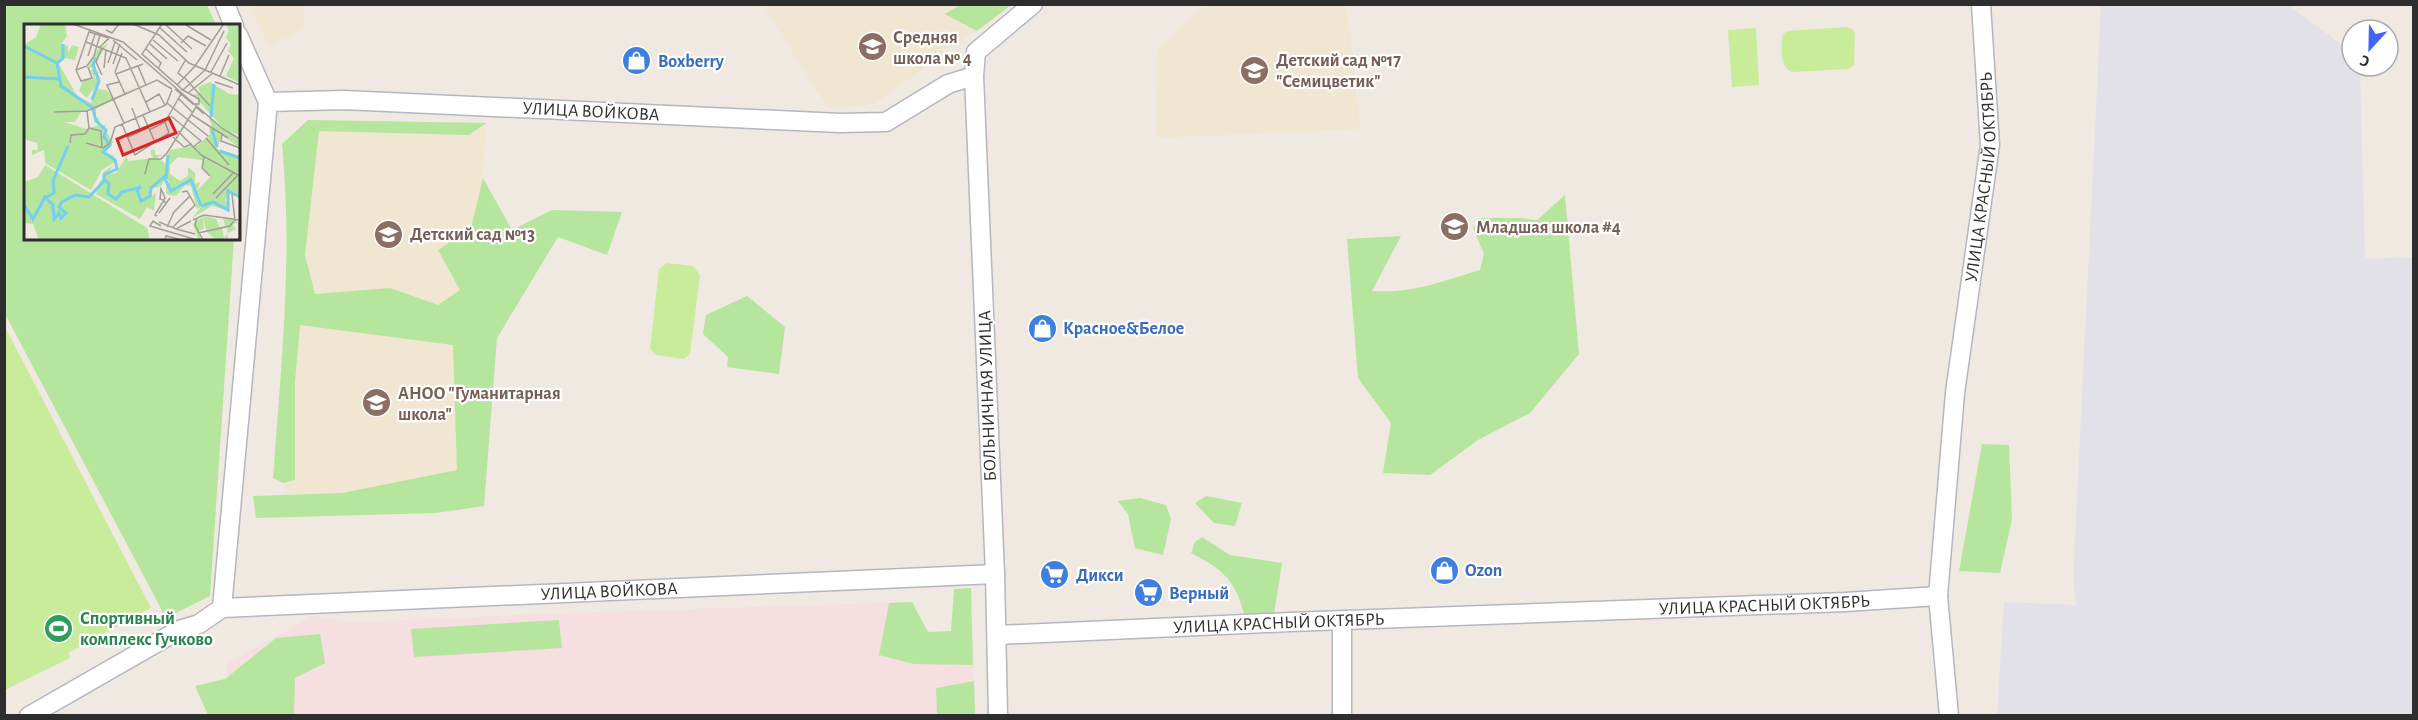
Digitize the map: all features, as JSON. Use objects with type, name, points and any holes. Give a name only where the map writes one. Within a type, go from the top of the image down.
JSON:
[{"type":"street","points":[[225,4],[233,24]]},
{"type":"street","points":[[974,76],[976,52],[1033,4]]},
{"type":"street","name":"УЛИЦА КРАСНЫЙ ОКТЯБРЬ","points":[[997,635],[1845,602],[1938,596],[1955,393],[1990,145],[1981,4]]},
{"type":"street","points":[[29,716],[179,630],[199,624],[222,608],[268,102],[240,39]]},
{"type":"street","name":"УЛИЦА ВОЙКОВА","points":[[268,102],[344,100],[840,123],[886,122],[948,84],[974,76]]},
{"type":"street","name":"БОЛЬНИЧНАЯ УЛИЦА","points":[[974,76],[995,574],[998,716]]},
{"type":"street","name":"УЛИЦА ВОЙКОВА","points":[[222,608],[995,574]]},
{"type":"street","points":[[1938,596],[1949,716]]},
{"type":"street","points":[[1342,622],[1342,716]]},
{"type":"shaded area","name":"Детский сад №17 \"Семицветик\"","points":[[1206,4],[1346,5],[1360,129],[1156,138],[1157,49]]},
{"type":"shaded area","points":[[250,5],[302,5],[306,27],[269,47]]},
{"type":"shaded area","name":"Средняя школа № 4","points":[[763,5],[1011,5],[874,104],[828,108]]},
{"type":"shaded area","points":[[2101,5],[2288,5],[2340,43],[2340,78],[2360,78],[2365,259],[2413,257],[2413,715],[1997,715],[2004,602],[2076,605],[2073,580]]},
{"type":"shaded area","points":[[308,120],[486,123],[473,323],[456,487],[283,498]]},
{"type":"shaded area","points":[[912,602],[915,663],[973,665],[975,715],[245,715],[225,665],[312,616],[353,622]]},
{"type":"green space","points":[[4,5],[207,5],[216,24],[24,24],[24,240],[234,240],[210,596],[166,618],[5,314]]},
{"type":"green space","points":[[960,5],[1011,5],[977,31],[945,14]]},
{"type":"green space","points":[[1846,27],[1852,29],[1855,34],[1854,65],[1848,69],[1792,72],[1785,66],[1782,50],[1783,34],[1788,31]]},
{"type":"green space","points":[[1756,28],[1759,85],[1732,87],[1728,30]]},
{"type":"green space","points":[[308,120],[486,123],[469,135],[319,131],[305,255],[315,294],[390,288],[438,305],[460,290],[438,250],[471,228],[483,178],[512,230],[552,210],[622,212],[607,255],[558,237],[497,338],[484,506],[436,513],[256,518],[253,496],[342,493],[457,470],[453,345],[300,325],[295,382],[295,480],[283,483],[273,478],[286,269],[282,144]]},
{"type":"green space","points":[[1565,195],[1579,354],[1530,413],[1478,440],[1430,475],[1383,473],[1391,423],[1358,378],[1347,239],[1401,236],[1372,291],[1414,289],[1480,270],[1484,254],[1473,228],[1480,218],[1537,220]]},
{"type":"green space","points":[[667,263],[693,266],[700,275],[690,354],[684,359],[656,355],[650,349],[659,269]]},
{"type":"green space","points":[[747,296],[785,327],[779,374],[727,367],[728,357],[703,334],[706,315]]},
{"type":"green space","points":[[5,327],[151,608],[68,653],[70,658],[5,690]]},
{"type":"green space","points":[[1982,444],[2009,445],[2012,519],[2000,573],[1959,571]]},
{"type":"green space","points":[[1206,496],[1242,503],[1235,526],[1214,523],[1195,503]]},
{"type":"green space","points":[[1140,498],[1166,505],[1171,519],[1163,555],[1135,548],[1128,514],[1118,501]]},
{"type":"green space","points":[[1202,537],[1230,555],[1282,563],[1274,614],[1244,614],[1236,592],[1226,576],[1191,553],[1195,542]]},
{"type":"green space","points":[[971,588],[973,665],[914,664],[879,655],[889,603],[912,602],[928,632],[951,631],[954,589]]},
{"type":"green space","points":[[559,620],[562,648],[414,657],[411,629]]},
{"type":"green space","points":[[320,634],[325,663],[295,678],[294,715],[208,715],[195,686],[225,679],[276,638]]},
{"type":"green space","points":[[974,681],[975,715],[937,715],[936,688]]},
{"type":"place","name":"Средняя школа № 4","points":[[872,47]]},
{"type":"place","name":"Boxberry","points":[[637,61]]},
{"type":"place","name":"Детский сад №17 \"Семицветик\"","points":[[1255,70]]},
{"type":"place","name":"Младшая школа #4","points":[[1455,227]]},
{"type":"place","name":"Детский сад №13","points":[[389,234]]},
{"type":"place","name":"Красное&Белое","points":[[1042,328]]},
{"type":"place","name":"АНОО \"Гуманитарная школа\"","points":[[377,403]]},
{"type":"place","name":"Ozon","points":[[1444,570]]},
{"type":"place","name":"Дикси","points":[[1055,575]]},
{"type":"place","name":"Верный","points":[[1148,593]]},
{"type":"place","name":"Спортивный комплекс Гучково","points":[[59,628]]}]
